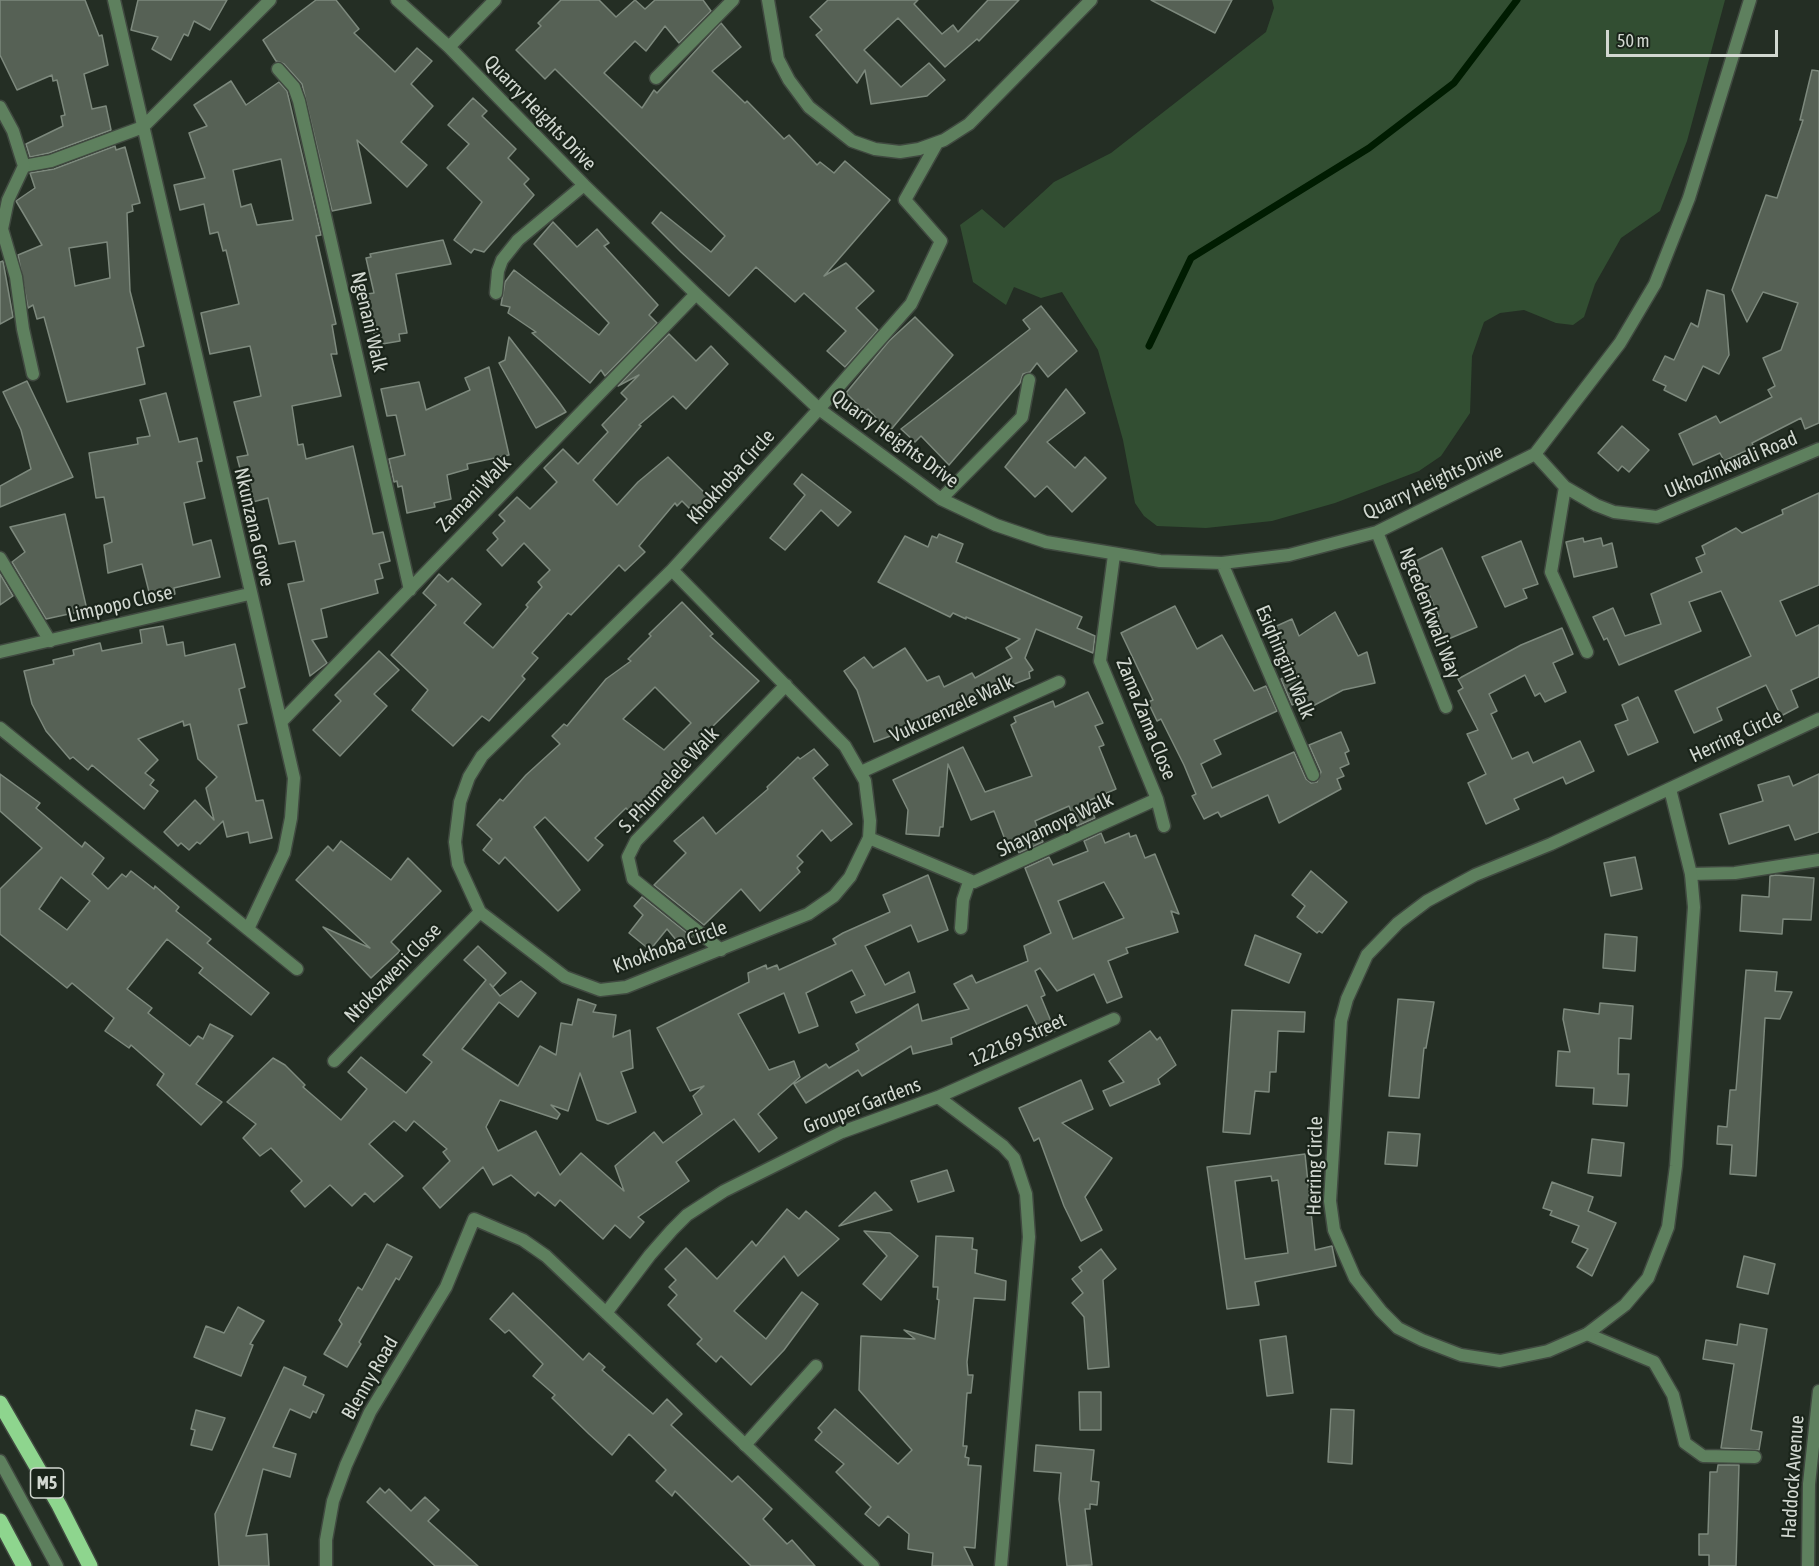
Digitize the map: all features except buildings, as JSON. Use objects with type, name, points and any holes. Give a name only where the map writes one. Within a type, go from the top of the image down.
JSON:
[{"type":"main road","name":"M5","points":[[0,1402],[59,1505],[90,1566]]},
{"type":"main road","points":[[0,1521],[24,1566]]},
{"type":"street","name":"Nkunzana Grove","points":[[114,0],[249,594],[294,778],[291,818],[284,853],[248,929]]},
{"type":"street","points":[[24,166],[51,161],[142,127],[270,0]]},
{"type":"street","name":"Quarry Heights Drive","points":[[397,0],[449,47],[584,185],[819,410],[941,499],[996,525],[1046,542],[1160,561],[1222,563],[1289,555],[1377,532],[1535,454],[1620,343],[1655,284],[1689,198],[1750,0]]},
{"type":"street","points":[[449,47],[495,0]]},
{"type":"street","points":[[656,78],[733,0]]},
{"type":"street","points":[[768,0],[772,36],[782,66],[809,107],[852,141],[875,149],[900,152],[937,143],[969,124],[1091,0]]},
{"type":"street","name":"Ngenani Walk","points":[[278,69],[290,81],[299,101],[410,590]]},
{"type":"street","points":[[0,108],[13,131],[24,166],[8,200],[2,229],[16,278],[23,329],[33,374]]},
{"type":"street","name":"Khokhoba Circle","points":[[672,570],[845,746],[865,781],[870,821],[869,838],[850,877],[834,896],[808,914],[626,987],[600,990],[565,977],[480,912],[458,864],[455,842],[460,802],[469,777],[483,756],[672,570],[819,410],[911,304],[941,242],[905,200],[937,143]]},
{"type":"street","points":[[496,293],[498,271],[502,260],[518,240],[584,185]]},
{"type":"street","name":"Zamani Walk","points":[[280,722],[696,294]]},
{"type":"street","points":[[941,499],[1022,417],[1029,380]]},
{"type":"street","name":"Ukhozinkwali Road","points":[[1535,454],[1565,487],[1614,512],[1657,517],[1819,449]]},
{"type":"street","points":[[1565,487],[1551,572],[1587,652]]},
{"type":"street","name":"Ngcedenkwali Way","points":[[1377,532],[1446,707]]},
{"type":"street","name":"Zama Zama Close","points":[[1114,555],[1100,660],[1158,799],[1164,826]]},
{"type":"street","points":[[0,558],[50,641]]},
{"type":"street","name":"Esiqhingini Walk","points":[[1222,563],[1313,775]]},
{"type":"street","name":"Limpopo Close","points":[[0,652],[249,594]]},
{"type":"street","name":"Vukuzenzele Walk","points":[[861,772],[1059,682]]},
{"type":"street","name":"S. Phumelele Walk","points":[[721,950],[633,879],[628,857],[636,841],[786,685]]},
{"type":"street","name":"Herring Circle","points":[[1670,789],[1691,874],[1694,908],[1676,1166],[1668,1227],[1648,1278],[1625,1305],[1587,1334],[1548,1351],[1500,1361],[1461,1355],[1422,1340],[1398,1328],[1381,1311],[1355,1278],[1342,1250],[1330,1201],[1341,1021],[1347,999],[1367,955],[1398,923],[1427,901],[1475,875],[1551,843],[1819,719]]},
{"type":"street","points":[[0,728],[297,969]]},
{"type":"street","name":"Shayamoya Walk","points":[[969,882],[994,876],[1158,799]]},
{"type":"street","points":[[869,838],[969,882],[963,900],[961,928]]},
{"type":"street","points":[[1691,874],[1735,873],[1819,860]]},
{"type":"street","name":"Ntokozweni Close","points":[[334,1061],[480,912]]},
{"type":"street","name":"122169 Street","points":[[938,1097],[1114,1019]]},
{"type":"street","name":"Grouper Gardens","points":[[606,1313],[650,1255],[687,1215],[724,1191],[842,1132],[938,1097],[1003,1146],[1014,1158],[1026,1194],[1029,1237],[1001,1566]]},
{"type":"street","name":"Blenny Road","points":[[326,1566],[326,1540],[333,1501],[346,1465],[370,1412],[446,1287],[474,1219],[523,1240],[546,1256],[606,1313]]},
{"type":"street","points":[[606,1313],[873,1566]]},
{"type":"street","points":[[1587,1334],[1654,1362],[1673,1395],[1685,1443],[1703,1456],[1755,1457]]},
{"type":"street","points":[[745,1445],[816,1366]]},
{"type":"street","name":"Haddock Avenue","points":[[1808,1566],[1809,1484],[1819,1391]]},
{"type":"street","points":[[0,1461],[57,1566]]},
{"type":"green space","points":[[1272,0],[1725,0],[1687,141],[1660,211],[1621,238],[1595,284],[1584,317],[1573,325],[1556,323],[1524,310],[1500,313],[1484,322],[1472,356],[1470,413],[1441,456],[1419,471],[1335,503],[1272,521],[1206,528],[1157,526],[1144,516],[1135,503],[1123,440],[1098,350],[1062,292],[1041,298],[1014,287],[1006,305],[973,282],[960,225],[982,209],[1004,228],[1054,182],[1111,153],[1266,32],[1274,8]]},
{"type":"waterway","points":[[1149,346],[1191,258],[1369,148],[1454,83],[1517,0]]}]
